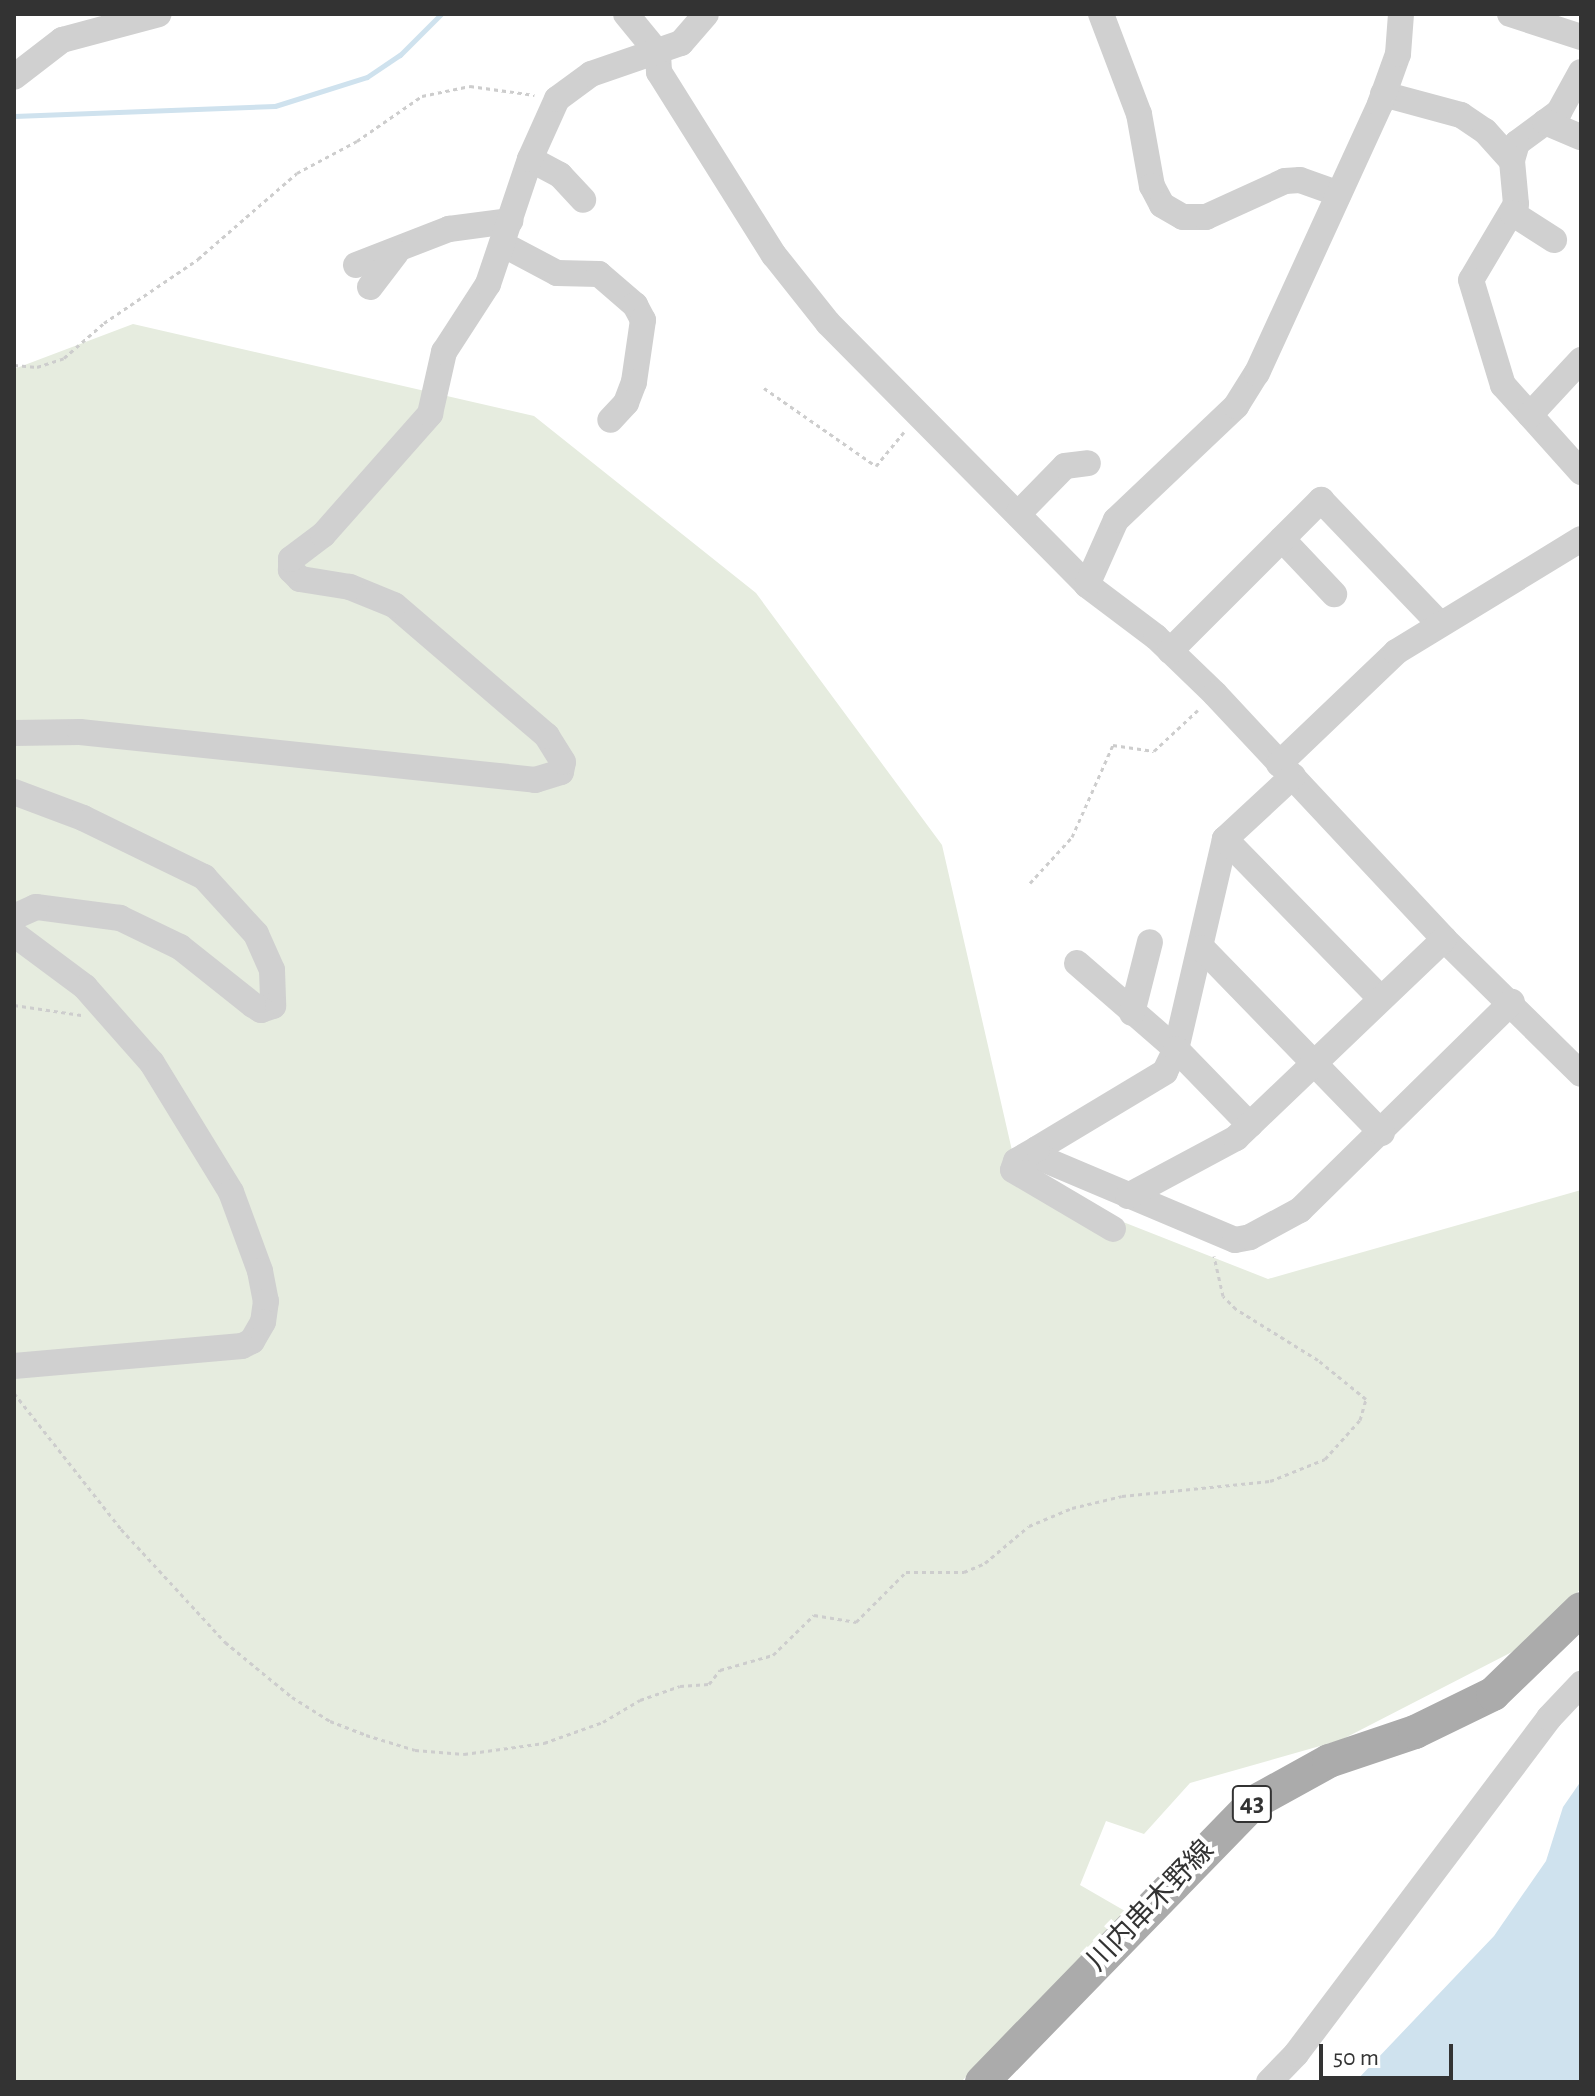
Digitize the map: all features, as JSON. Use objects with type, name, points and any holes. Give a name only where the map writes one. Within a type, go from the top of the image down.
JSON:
[{"type":"main road","name":"川内串木野線","points":[[982,2082],[1253,1803],[1329,1761],[1415,1732],[1493,1694],[1581,1609]]},
{"type":"street","points":[[14,77],[62,40],[159,14]]},
{"type":"street","points":[[626,14],[658,53],[659,72],[774,255],[828,323],[1087,585],[1170,651],[1215,694],[1444,939],[1512,1002],[1581,1074]]},
{"type":"street","points":[[14,733],[80,732],[520,779],[561,772],[563,762],[547,736],[394,605],[350,587],[300,579],[291,570],[298,549],[323,535],[430,414],[444,352],[488,284],[530,159],[557,99],[591,74],[681,43],[706,14]]},
{"type":"street","points":[[1101,14],[1139,114],[1152,186],[1162,205],[1183,217],[1206,217],[1285,181],[1300,180],[1339,194]]},
{"type":"street","points":[[1087,585],[1116,520],[1236,406],[1257,373],[1383,94],[1398,54],[1401,14]]},
{"type":"street","points":[[1510,14],[1581,37]]},
{"type":"street","points":[[1581,72],[1573,93],[1545,122],[1517,143],[1512,161],[1512,213],[1471,280],[1503,385],[1581,472]]},
{"type":"street","points":[[1383,94],[1461,115],[1485,131],[1512,161]]},
{"type":"street","points":[[1545,122],[1581,137]]},
{"type":"street","points":[[530,159],[560,175],[583,200]]},
{"type":"street","points":[[1512,213],[1554,240]]},
{"type":"street","points":[[363,276],[396,253],[449,229],[506,233],[557,273],[599,274],[635,305],[643,320],[634,382],[626,403],[610,420]]},
{"type":"street","points":[[1530,415],[1581,360]]},
{"type":"street","points":[[1018,514],[1065,466],[1088,463]]},
{"type":"street","points":[[1170,651],[1321,500],[1440,624]]},
{"type":"street","points":[[1282,539],[1334,594]]},
{"type":"street","points":[[1113,1229],[1013,1170],[1016,1161],[1142,1089],[1165,1072],[1176,1049],[1225,839],[1396,652],[1581,539]]},
{"type":"street","points":[[14,792],[83,818],[204,877],[256,934],[272,970],[273,1006],[261,1010],[180,947],[120,918],[36,907],[14,917]]},
{"type":"street","points":[[1225,839],[1380,998]]},
{"type":"street","points":[[14,934],[85,987],[119,1020],[196,1127],[231,1192],[260,1271],[263,1322],[252,1341],[207,1353],[14,1366]]},
{"type":"street","points":[[1128,1196],[1236,1138],[1444,939]]},
{"type":"street","points":[[1132,1013],[1150,942]]},
{"type":"street","points":[[1202,948],[1382,1133]]},
{"type":"street","points":[[1077,963],[1176,1049],[1250,1125]]},
{"type":"street","points":[[1037,1149],[1036,1156],[1045,1163],[1235,1240],[1250,1237],[1300,1210],[1382,1133],[1512,1002]]},
{"type":"street","points":[[1269,2082],[1296,2054],[1549,1718],[1581,1684]]},
{"type":"path","points":[[14,365],[37,367],[64,358],[104,323],[198,259],[297,173],[357,141],[422,96],[470,86],[557,99]]},
{"type":"path","points":[[764,388],[876,466],[920,414]]},
{"type":"path","points":[[1030,883],[1072,837],[1113,745],[1154,751],[1215,694]]},
{"type":"path","points":[[14,1005],[119,1020]]},
{"type":"path","points":[[14,1393],[121,1529],[225,1642],[292,1697],[330,1721],[415,1750],[464,1754],[490,1751],[544,1743],[603,1722],[640,1700],[680,1686],[709,1684],[720,1670],[773,1655],[814,1615],[856,1622],[906,1572],[964,1572],[985,1563],[1029,1526],[1072,1508],[1122,1496],[1270,1481],[1325,1459],[1360,1420],[1366,1399],[1223,1296],[1208,1229]]},
{"type":"shaded area","points":[[133,324],[534,416],[756,593],[942,845],[1019,1181],[1268,1279],[1581,1190],[1581,1588],[1539,1638],[1341,1740],[1190,1783],[1144,1834],[1106,1821],[1080,1885],[1125,1911],[961,2082],[14,2082],[14,369]]},
{"type":"water","points":[[1581,1781],[1581,2082],[1355,2082],[1494,1936],[1546,1861],[1563,1807]]},
{"type":"waterway","points":[[14,116],[275,106],[367,77],[400,55],[441,14]]}]
